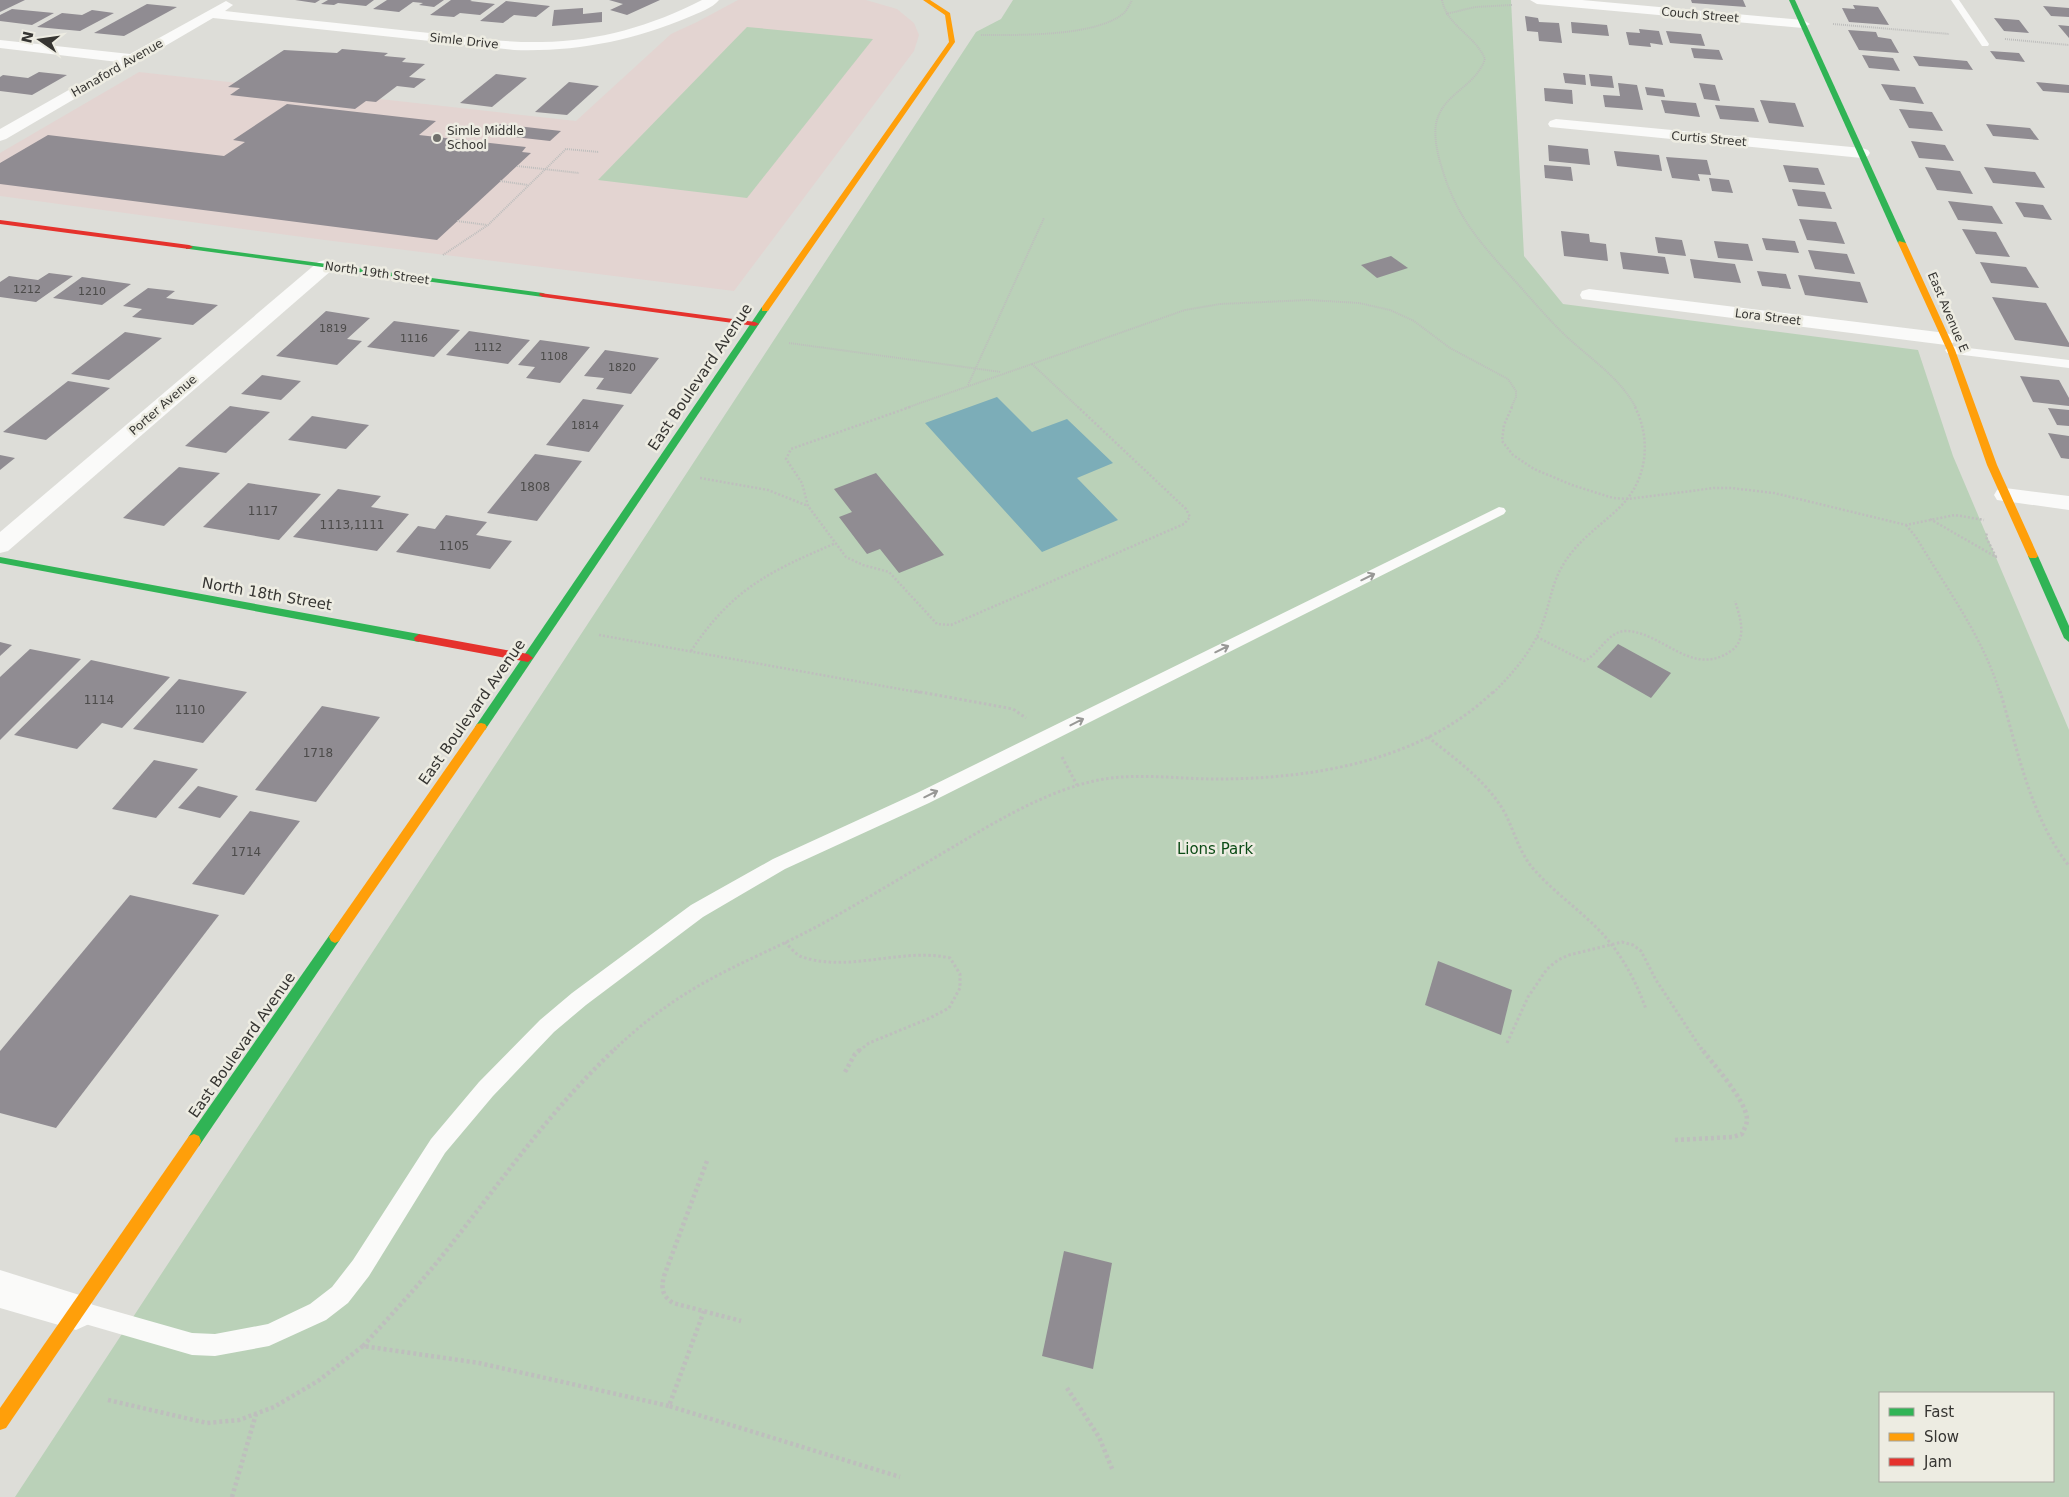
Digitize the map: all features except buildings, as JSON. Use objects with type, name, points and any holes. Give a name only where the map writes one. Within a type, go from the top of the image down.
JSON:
[{"type":"street","name":"Hanaford Avenue","points":[[0,136],[234,0]]},
{"type":"street","name":"Simle Drive","points":[[210,14],[514,46],[546,46],[598,42],[633,34],[667,22],[712,0]]},
{"type":"street","name":"East Boulevard Avenue","points":[[0,1422],[528,658],[755,324],[952,42],[948,14],[926,0]]},
{"type":"street","name":"Couch Street","points":[[1537,0],[1802,23]]},
{"type":"street","name":"East Avenue E","points":[[1792,0],[1948,344],[1982,441],[2069,638]]},
{"type":"street","points":[[0,44],[132,59]]},
{"type":"street","name":"Curtis Street","points":[[1556,124],[1862,153]]},
{"type":"street","name":"North 19th Street","points":[[0,222],[755,324]]},
{"type":"street","name":"Porter Avenue","points":[[0,545],[325,266]]},
{"type":"street","name":"Lora Street","points":[[1589,294],[1948,344]]},
{"type":"street","points":[[2005,495],[2069,503]]},
{"type":"street","name":"North 18th Street","points":[[0,560],[528,658]]},
{"type":"street","points":[[0,1289],[76,1311]]},
{"type":"lane","points":[[1955,0],[1982,40]]},
{"type":"lane","points":[[1948,344],[2069,364]]},
{"type":"lane","points":[[76,1311],[192,1344],[215,1345],[269,1335],[318,1312],[340,1295],[361,1268],[438,1146],[486,1089],[554,1021],[625,963],[697,911],[779,864],[1046,737],[1499,511]]},
{"type":"path","points":[[981,35],[1062,32],[1095,26],[1117,19],[1129,8],[1132,0]]},
{"type":"path","points":[[1446,14],[1475,7],[1515,4]]},
{"type":"path","points":[[1802,23],[1982,40],[2069,44]]},
{"type":"path","points":[[442,255],[488,225],[566,149],[599,152]]},
{"type":"path","points":[[517,166],[579,173]]},
{"type":"path","points":[[500,182],[528,185]]},
{"type":"path","points":[[968,385],[1044,218]]},
{"type":"path","points":[[457,221],[488,225]]},
{"type":"path","points":[[1031,363],[1186,509],[1190,517],[1188,521],[946,626],[933,622],[895,576],[889,572],[853,562],[846,557],[808,506],[802,483],[786,459],[792,449],[1004,372],[1196,307],[1220,304],[1294,300],[1359,303],[1403,315],[1450,348],[1508,379],[1516,391],[1516,397],[1502,433],[1502,441],[1506,448],[1534,469],[1613,498],[1628,499],[1714,488],[1750,490],[1829,504],[1906,525],[1955,515],[1990,522],[2024,538]]},
{"type":"path","points":[[789,343],[1004,372]]},
{"type":"path","points":[[700,478],[766,488],[782,493],[808,506]]},
{"type":"path","points":[[1930,519],[1996,557],[1986,537],[1990,522]]},
{"type":"path","points":[[1906,525],[1916,536],[1927,557],[1967,617],[1984,649],[1992,667],[2038,816],[2055,848],[2069,866]]},
{"type":"path","points":[[692,652],[710,623],[730,600],[779,568],[836,543]]},
{"type":"path","points":[[1537,637],[1584,661],[1589,660],[1616,632],[1625,631],[1648,635],[1680,654],[1692,658],[1713,658],[1730,652],[1741,639],[1742,631],[1735,601]]},
{"type":"path","points":[[599,635],[1013,709],[1036,724],[1061,754],[1077,785]]},
{"type":"path","points":[[1428,737],[1480,782],[1500,806],[1520,851],[1530,865],[1561,896],[1588,918],[1610,944],[1633,975],[1646,1009]]},
{"type":"path","points":[[784,942],[800,957],[837,963],[932,954],[950,958],[960,974],[960,988],[949,1008],[930,1018],[869,1043],[855,1054],[845,1072]]},
{"type":"path","points":[[1506,1043],[1528,997],[1547,969],[1558,960],[1569,954],[1610,944],[1622,942],[1633,945],[1641,951],[1649,969],[1685,1025],[1736,1094],[1747,1117],[1746,1126],[1742,1134],[1732,1138],[1675,1140]]},
{"type":"path","points":[[707,1161],[661,1286],[663,1295],[669,1302],[741,1321]]},
{"type":"path","points":[[669,1406],[704,1311]]},
{"type":"path","points":[[108,1400],[206,1423],[239,1420],[274,1407],[318,1381],[363,1346],[421,1352],[473,1361],[669,1406],[900,1476]]},
{"type":"path","points":[[1067,1388],[1099,1434],[1106,1448],[1113,1471]]},
{"type":"path","points":[[232,1497],[256,1414]]},
{"type":"shaded area","name":"Simle Middle School","points":[[738,0],[866,0],[897,9],[914,23],[919,35],[914,51],[734,291],[325,240],[0,196],[0,153],[139,72],[576,121],[671,34]]},
{"type":"green space","name":"Lions Park","points":[[1013,0],[1511,0],[1524,256],[1563,304],[1918,350],[1953,456],[2069,730],[2069,1497],[15,1497],[976,32],[1001,19]]},
{"type":"green space","points":[[747,27],[873,39],[747,198],[598,180]]},
{"type":"water","points":[[997,397],[1032,432],[1067,419],[1113,463],[1077,478],[1118,520],[1042,552],[925,423]]},
{"type":"traffic: fast","points":[[1792,0],[1902,243]]},
{"type":"traffic: fast","points":[[189,247],[543,295]]},
{"type":"traffic: fast","points":[[481,727],[765,309]]},
{"type":"traffic: fast","points":[[2033,556],[2069,638]]},
{"type":"traffic: fast","points":[[0,560],[419,638]]},
{"type":"traffic: fast","points":[[194,1141],[335,937]]},
{"type":"traffic: slow","points":[[765,309],[952,42],[948,14],[926,0]]},
{"type":"traffic: slow","points":[[1902,243],[1951,350],[1992,465],[2033,556]]},
{"type":"traffic: slow","points":[[335,937],[481,727]]},
{"type":"traffic: slow","points":[[0,1422],[194,1141]]},
{"type":"traffic: jam","points":[[0,222],[189,247]]},
{"type":"traffic: jam","points":[[543,295],[755,324]]},
{"type":"traffic: jam","points":[[419,638],[528,658]]},
{"type":"place","name":"Simle Middle School","points":[[437,138]]}]
